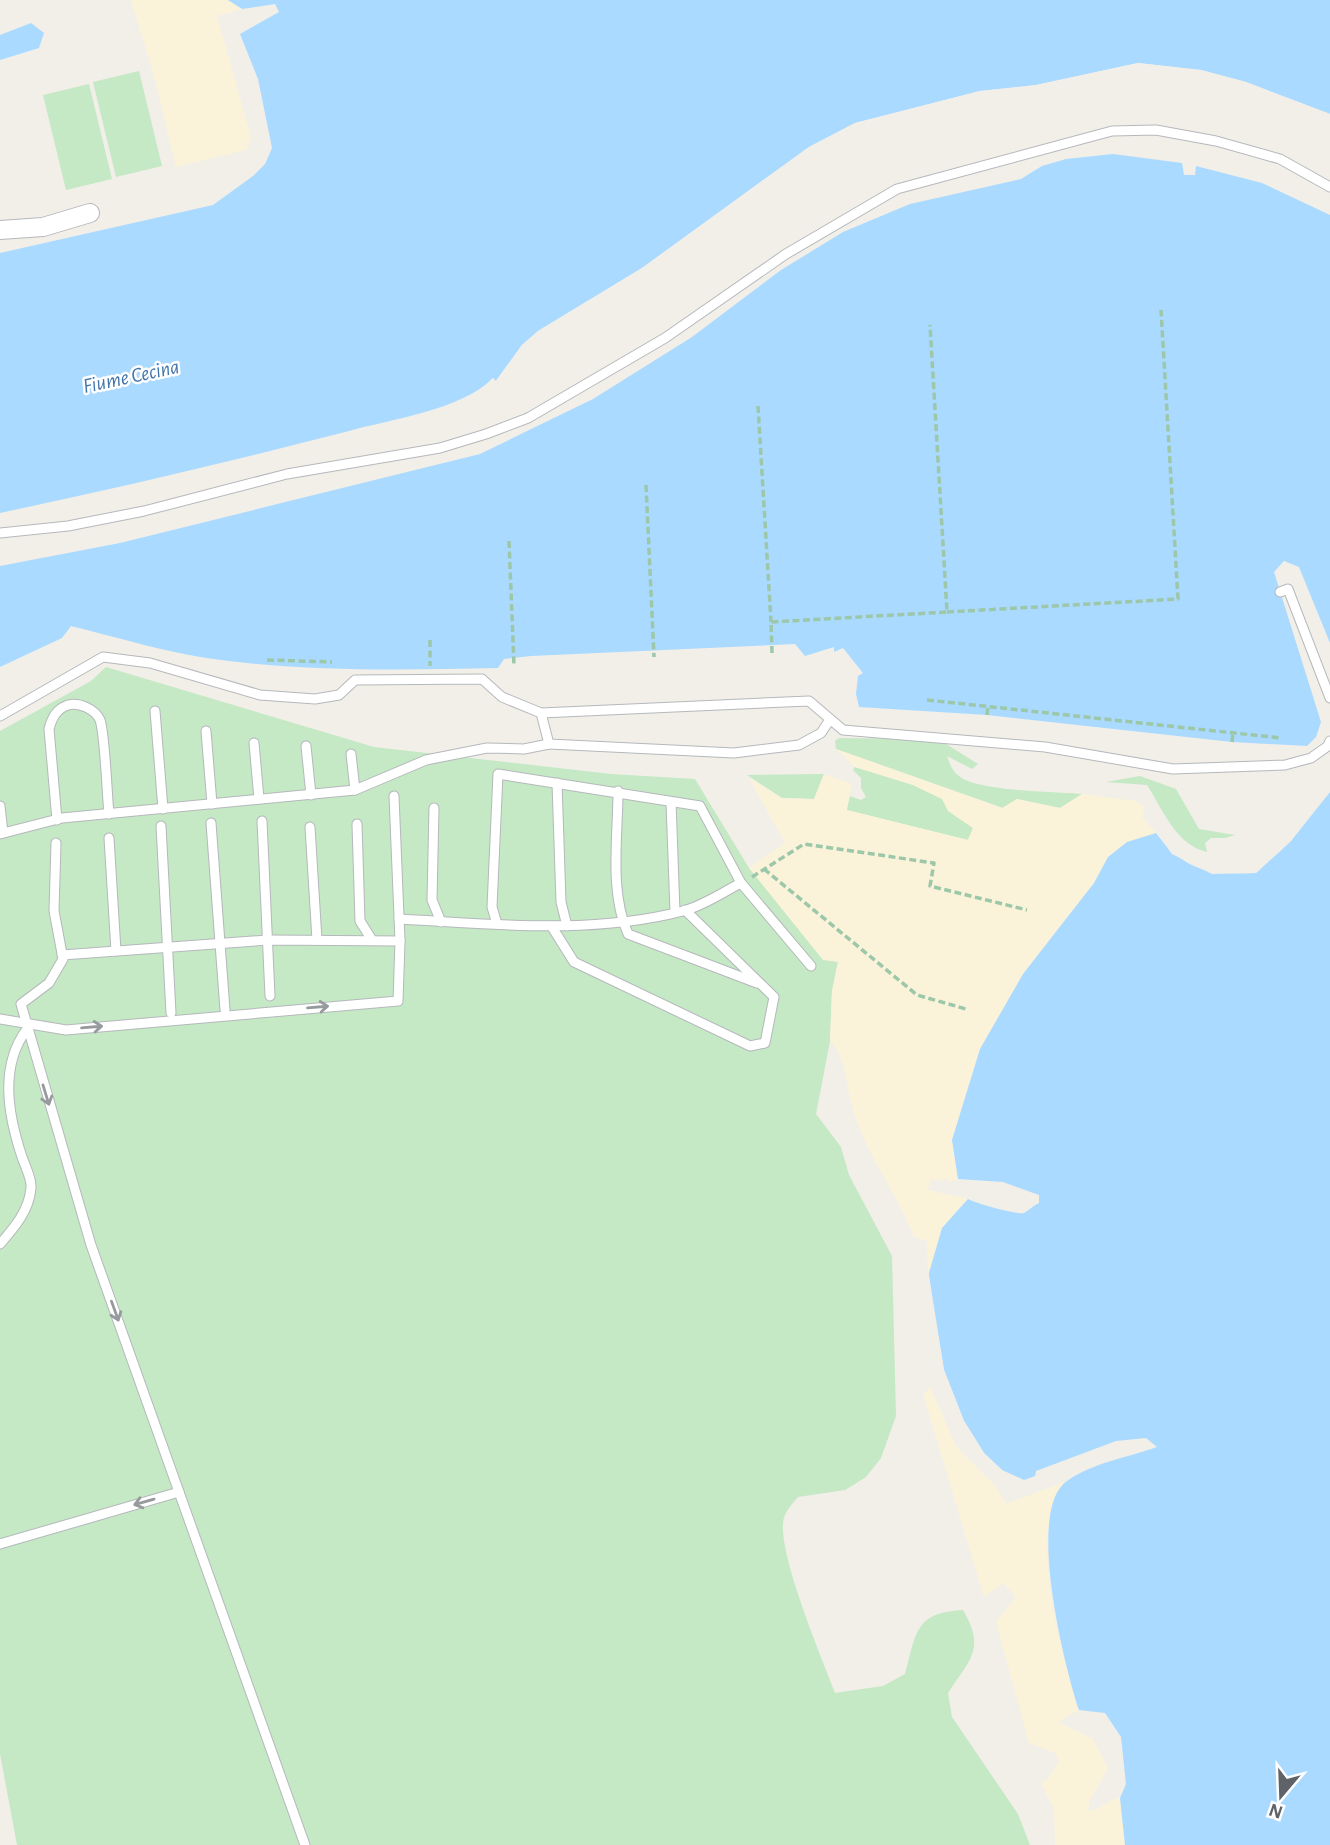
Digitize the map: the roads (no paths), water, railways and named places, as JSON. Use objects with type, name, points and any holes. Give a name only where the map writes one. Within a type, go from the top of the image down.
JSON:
[{"type":"street","points":[[0,230],[43,227],[90,213]]},
{"type":"lane","points":[[0,533],[68,526],[144,511],[287,474],[440,448],[486,434],[527,418],[665,338],[786,254],[897,189],[1112,131],[1156,130],[1216,141],[1280,159],[1330,187]]},
{"type":"lane","points":[[1280,592],[1288,589],[1330,698]]},
{"type":"lane","points":[[0,716],[103,657],[150,663],[260,695],[315,699],[339,695],[355,680],[482,679],[502,697],[541,713],[808,701],[822,709],[829,721],[843,730],[1045,747],[1173,769],[1285,765],[1311,758],[1328,746],[1330,741]]},
{"type":"lane","points":[[57,820],[49,729],[52,716],[63,706],[76,703],[87,707],[100,720],[108,814]]},
{"type":"lane","points":[[155,712],[163,809]]},
{"type":"lane","points":[[541,713],[549,744]]},
{"type":"lane","points":[[0,806],[1,834],[57,820],[355,790],[426,760],[486,748],[524,749],[549,744],[734,752],[799,745],[821,733],[829,721]]},
{"type":"lane","points":[[206,731],[212,804]]},
{"type":"lane","points":[[254,743],[259,799]]},
{"type":"lane","points":[[306,746],[311,794]]},
{"type":"lane","points":[[351,754],[355,790]]},
{"type":"lane","points":[[497,924],[492,907],[498,774],[700,806],[741,883],[811,966]]},
{"type":"lane","points":[[557,783],[561,902],[567,926]]},
{"type":"lane","points":[[618,791],[617,885],[622,921],[628,934],[762,985]]},
{"type":"lane","points":[[0,1019],[26,1026],[66,1030],[398,1001],[400,919],[394,796]]},
{"type":"lane","points":[[552,927],[574,962],[750,1046],[765,1043],[774,997],[680,911],[671,802]]},
{"type":"lane","points":[[434,808],[432,900],[441,922]]},
{"type":"lane","points":[[262,821],[270,996]]},
{"type":"lane","points":[[211,823],[225,1010]]},
{"type":"lane","points":[[357,824],[360,921],[372,940]]},
{"type":"lane","points":[[161,826],[171,1013]]},
{"type":"lane","points":[[310,827],[317,940]]},
{"type":"lane","points":[[109,838],[116,951]]},
{"type":"lane","points":[[56,843],[54,911],[63,959],[49,983],[21,1004],[26,1026],[91,1245],[305,1845]]},
{"type":"lane","points":[[400,919],[552,927],[622,921],[680,911],[741,883]]},
{"type":"lane","points":[[62,954],[268,940],[400,941]]},
{"type":"lane","points":[[0,1244],[21,1219],[31,1186],[4,1103],[1,1060],[13,1040],[26,1026]]},
{"type":"lane","points":[[0,1544],[179,1492]]},
{"type":"water","name":"Fiume Cecina","points":[[228,0],[1330,0],[1330,114],[1246,82],[1201,70],[1138,63],[1036,85],[980,91],[855,123],[809,147],[642,268],[538,331],[522,345],[495,382],[493,378],[463,398],[425,412],[262,453],[0,513],[0,253],[213,205],[265,164],[272,148],[258,79],[240,34],[279,12],[275,4],[242,9]]},
{"type":"water","points":[[31,23],[44,33],[39,48],[0,60],[0,35]]},
{"type":"water","points":[[1113,154],[1182,163],[1184,175],[1195,175],[1196,166],[1262,183],[1330,215],[1330,643],[1299,567],[1284,561],[1274,572],[1321,722],[1316,737],[1307,746],[1232,742],[987,715],[859,707],[856,694],[858,676],[863,673],[843,648],[834,652],[834,647],[805,656],[795,644],[531,656],[504,659],[498,668],[352,669],[278,666],[206,658],[71,626],[62,638],[0,667],[0,566],[120,543],[480,454],[593,399],[692,337],[781,270],[843,232],[910,204],[1021,179],[1042,166],[1066,159]]},
{"type":"water","points":[[1330,792],[1330,1845],[1125,1845],[1120,1798],[1126,1784],[1121,1737],[1105,1713],[1079,1710],[1065,1660],[1052,1590],[1049,1523],[1055,1497],[1067,1481],[1099,1465],[1157,1447],[1146,1438],[1116,1441],[1036,1471],[1035,1476],[1024,1480],[1002,1470],[984,1453],[964,1421],[944,1370],[928,1276],[942,1228],[968,1199],[1024,1213],[1039,1203],[1039,1195],[1003,1182],[958,1179],[952,1140],[980,1049],[1023,974],[1094,883],[1108,857],[1127,842],[1156,833],[1178,856],[1200,868],[1225,873],[1256,873],[1291,841]]}]
